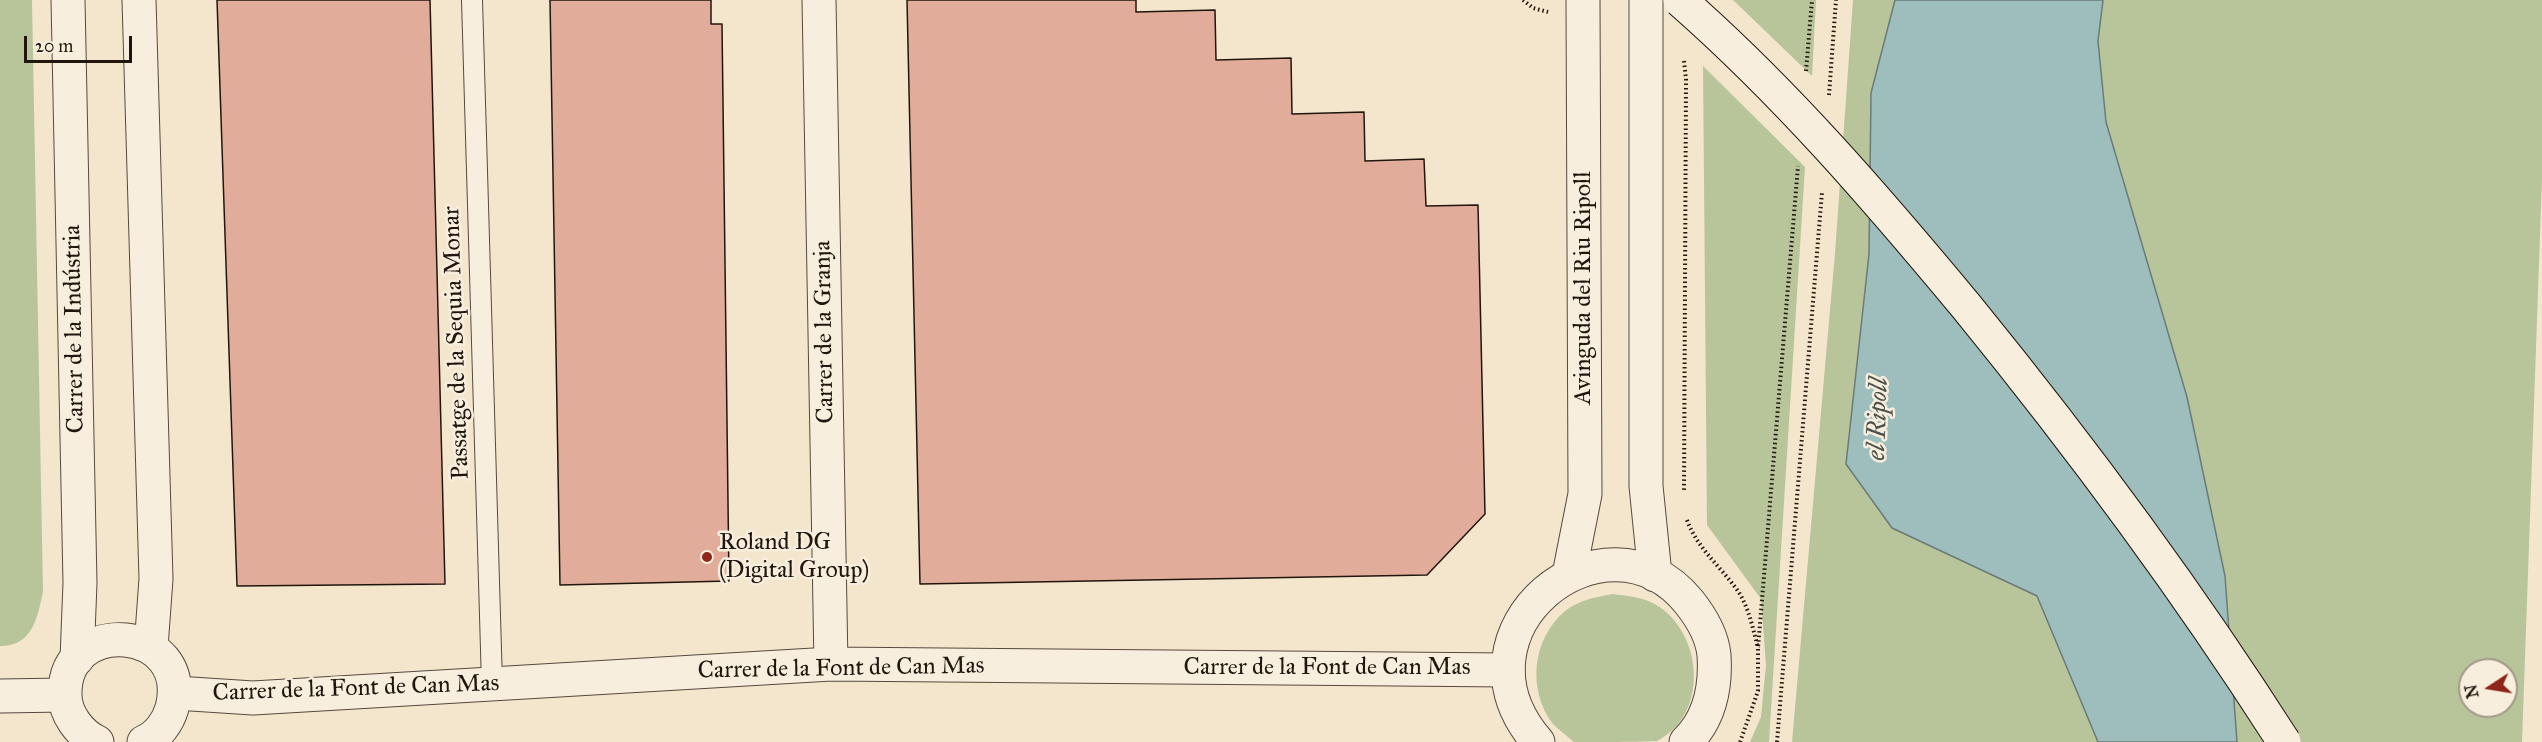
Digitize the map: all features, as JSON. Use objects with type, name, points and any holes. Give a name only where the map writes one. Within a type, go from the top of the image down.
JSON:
[{"type":"street","name":"Carrer de la Indústria","points":[[65,695],[68,676],[77,659],[80,571],[68,0]]},
{"type":"street","points":[[139,0],[156,579],[151,647]]},
{"type":"street","name":"Carrer de la Granja","points":[[819,0],[831,664]]},
{"type":"street","name":"Avinguda del Riu Ripoll","points":[[1569,575],[1585,494],[1583,0]]},
{"type":"street","points":[[1646,0],[1646,486],[1654,575]]},
{"type":"street","points":[[1680,0],[1770,86],[1838,158],[1906,234],[2024,378],[2136,524],[2234,664],[2284,742]]},
{"type":"street","points":[[1538,742],[1524,726],[1512,699],[1508,670],[1512,640],[1525,613],[1544,591],[1569,575],[1598,567],[1626,567],[1654,575],[1681,592],[1701,617],[1713,645],[1716,677],[1708,708],[1693,735],[1686,742]]},
{"type":"street","points":[[77,659],[87,649],[108,639],[135,639],[151,647],[169,667],[176,693],[169,720],[148,741]]},
{"type":"street","name":"Carrer de la Font de Can Mas","points":[[176,693],[253,698],[831,664],[1508,670]]},
{"type":"street","points":[[0,696],[65,695],[84,736]]},
{"type":"lane","name":"Passatge de la Sequia Monar","points":[[472,0],[492,684]]},
{"type":"path","points":[[1805,82],[1812,0]]},
{"type":"path","points":[[1829,98],[1836,0]]},
{"type":"path","points":[[1684,493],[1686,79]]},
{"type":"path","points":[[1740,742],[1758,691],[1758,648],[1798,165]]},
{"type":"path","points":[[1777,742],[1822,191]]},
{"type":"path","points":[[1686,512],[1687,521],[1696,541],[1739,592],[1752,621],[1758,648]]},
{"type":"green space","points":[[0,0],[32,0],[43,592],[35,621],[27,636],[11,645],[0,646]]},
{"type":"green space","points":[[1733,0],[1816,0],[1812,76]]},
{"type":"green space","points":[[1853,0],[1895,0],[1871,93],[1869,254],[1893,528],[2037,596],[2098,742],[1792,742],[1835,253]]},
{"type":"green space","points":[[2103,0],[2542,0],[2542,179],[2522,742],[2237,742],[2225,576],[2187,397],[2106,122],[2098,41]]},
{"type":"green space","points":[[1703,66],[1805,167],[1769,742],[1750,742],[1761,717],[1766,665],[1761,599],[1707,525]]},
{"type":"green space","points":[[1612,594],[1643,599],[1661,608],[1675,621],[1692,656],[1694,676],[1692,695],[1685,713],[1674,729],[1657,741],[1574,742],[1553,724],[1539,696],[1537,665],[1540,650],[1554,622],[1576,604]]},
{"type":"water","name":"el Ripoll","points":[[1895,0],[2103,0],[2098,41],[2106,122],[2187,397],[2225,576],[2237,742],[2098,742],[2037,596],[1892,528],[1846,464],[1869,254],[1871,93]]},
{"type":"building","points":[[217,0],[430,0],[445,584],[237,586]]},
{"type":"building","points":[[550,0],[711,0],[711,24],[722,24],[729,581],[560,585]]},
{"type":"building","points":[[907,0],[1136,0],[1136,12],[1215,10],[1216,60],[1291,58],[1292,114],[1364,112],[1365,161],[1424,159],[1426,206],[1478,205],[1485,514],[1427,575],[920,584]]},
{"type":"place","name":"Roland DG (Digital Group)","points":[[707,557]]}]
